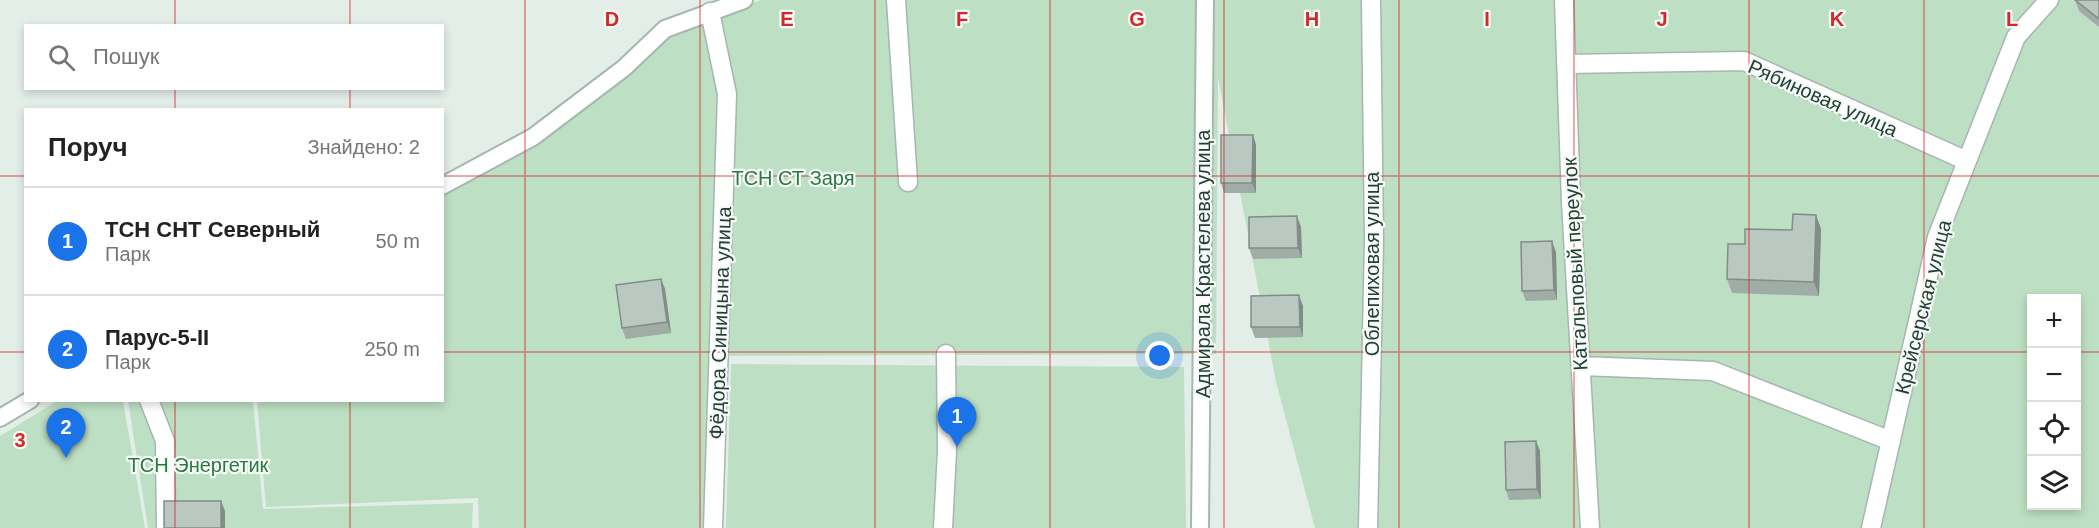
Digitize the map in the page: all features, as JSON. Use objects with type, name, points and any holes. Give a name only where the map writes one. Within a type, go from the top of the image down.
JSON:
[{"type":"street","points":[[896,0],[908,182]]},
{"type":"street","name":"Облепиховая улица","points":[[1368,528],[1374,240],[1371,0]]},
{"type":"street","name":"Катальповый переулок","points":[[1564,0],[1590,528]]},
{"type":"street","name":"Крейсерская улица","points":[[1871,528],[1937,237],[2016,37],[2049,0]]},
{"type":"street","name":"Фёдора Синицына улица","points":[[710,12],[727,94],[713,528]]},
{"type":"street","name":"Рябиновая улица","points":[[1566,64],[1744,61],[1967,161]]},
{"type":"street","points":[[944,528],[947,451],[945,354]]},
{"type":"street","points":[[1581,366],[1713,371],[1891,441]]},
{"type":"street","points":[[150,402],[165,441],[166,528]]},
{"type":"lane","points":[[444,185],[533,137],[624,68],[665,29],[744,0]]},
{"type":"lane","name":"Адмирала Крастелева улица","points":[[1200,528],[1205,0]]},
{"type":"lane","points":[[0,418],[27,402]]},
{"type":"green space","name":"ТСН СТ Заря","points":[[761,0],[2099,0],[2099,528],[1315,528],[1276,382],[1218,77],[1216,354],[710,356],[704,528],[479,528],[478,498],[266,507],[257,402],[444,402],[444,192],[667,34]]},
{"type":"green space","points":[[731,364],[1184,367],[1186,528],[726,528]]},
{"type":"green space","points":[[56,402],[123,402],[145,528],[0,528],[0,436]]},
{"type":"green space","name":"ТСН Энергетик","points":[[128,402],[253,402],[263,509],[473,503],[472,528],[148,528]]},
{"type":"building","points":[[2075,0],[2099,0],[2099,19]]},
{"type":"building","points":[[1221,135],[1253,135],[1252,183],[1221,183]]},
{"type":"building","points":[[1793,214],[1816,215],[1814,282],[1727,279],[1728,244],[1745,244],[1745,229],[1792,230]]},
{"type":"building","points":[[1297,216],[1298,248],[1249,248],[1249,217]]},
{"type":"building","points":[[1552,241],[1554,290],[1522,291],[1521,242]]},
{"type":"building","points":[[661,279],[667,322],[622,328],[616,285]]},
{"type":"building","points":[[1299,295],[1300,327],[1251,327],[1251,296]]},
{"type":"building","points":[[1536,441],[1537,489],[1506,490],[1505,442]]},
{"type":"building","points":[[164,501],[221,501],[221,528],[164,528]]},
{"type":"place","name":"ТСН СНТ Северный","points":[[957,447]]},
{"type":"place","name":"Парус-5-II","points":[[66,458]]}]
